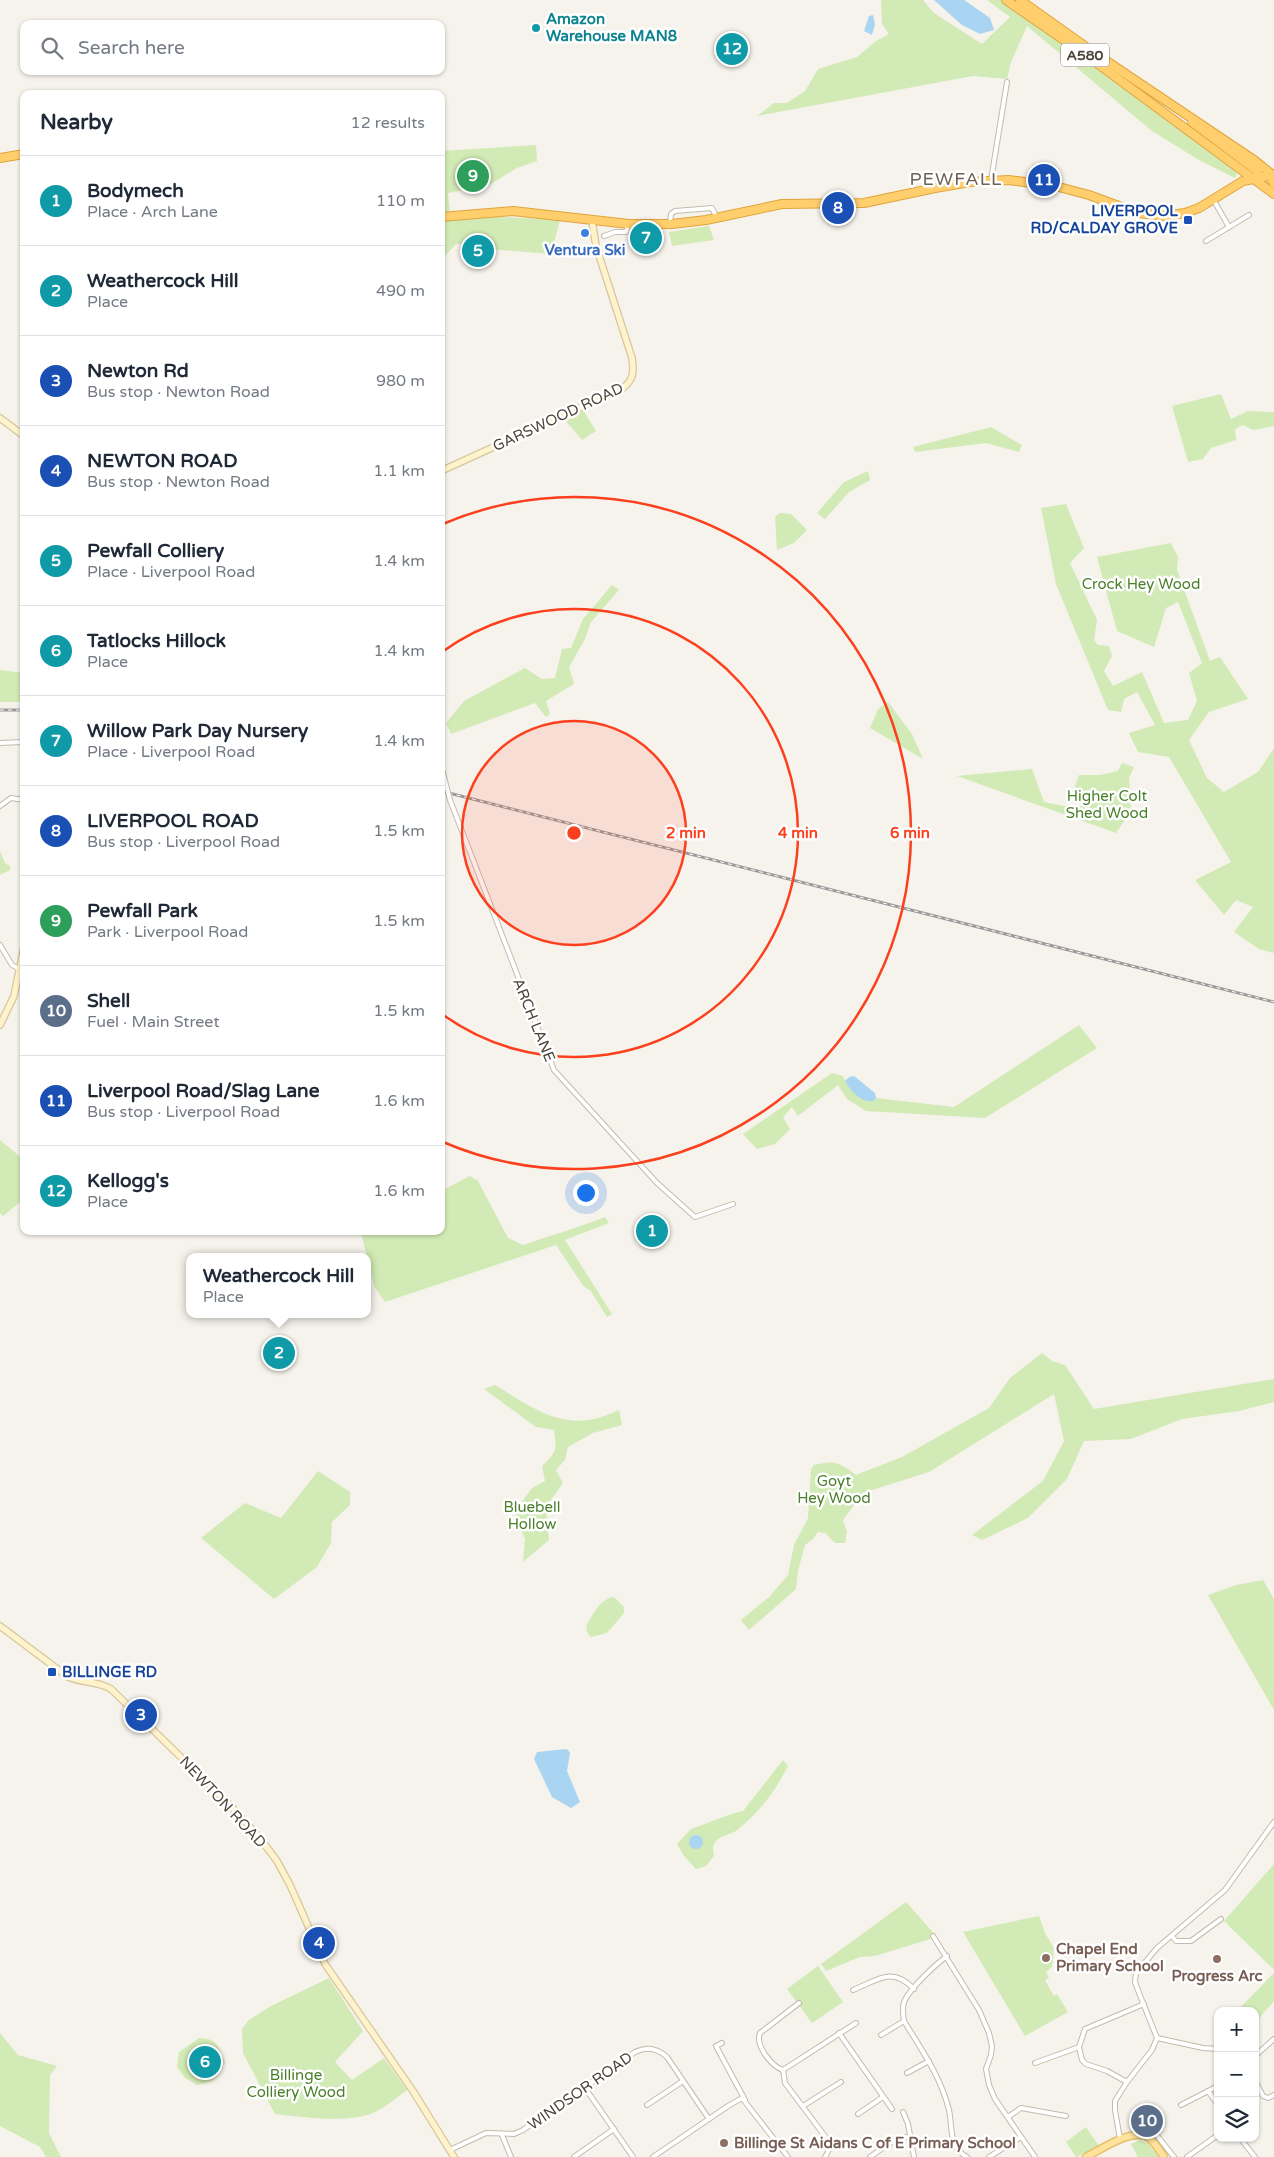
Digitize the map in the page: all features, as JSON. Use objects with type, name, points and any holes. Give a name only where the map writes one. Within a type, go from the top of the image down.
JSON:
[{"type":"highway","name":"A580","points":[[1006,0],[1029,7],[1182,112],[1204,125],[1273,178]]},
{"type":"highway","name":"A580","points":[[1020,0],[1238,167],[1257,179],[1274,194]]},
{"type":"highway","points":[[1182,112],[1201,130],[1256,170],[1257,179]]},
{"type":"highway","points":[[0,158],[20,155]]},
{"type":"highway","points":[[1235,185],[1240,174],[1238,167]]},
{"type":"highway","points":[[445,217],[503,210],[592,221],[629,224],[670,224],[717,218],[782,204],[864,203],[935,188],[991,180],[1022,181],[1056,186],[1089,195],[1138,213],[1154,216],[1185,213],[1235,185],[1257,179],[1273,178]]},
{"type":"main road","name":"GARSWOOD ROAD","points":[[445,469],[623,388],[632,381],[634,372],[632,358],[596,246],[592,221]]},
{"type":"main road","points":[[0,418],[20,433]]},
{"type":"main road","points":[[0,1025],[14,996],[20,965]]},
{"type":"main road","name":"NEWTON ROAD","points":[[0,1626],[68,1678],[79,1682],[95,1682],[111,1689],[214,1788],[259,1837],[285,1874],[325,1964],[413,2091],[454,2157]]},
{"type":"main road","points":[[1086,2157],[1135,2134],[1141,2134],[1150,2138],[1164,2157]]},
{"type":"street","points":[[991,180],[1007,82]]},
{"type":"street","points":[[1213,199],[1229,227]]},
{"type":"street","points":[[670,224],[671,214],[683,210],[712,208],[717,218]]},
{"type":"street","points":[[1206,241],[1249,215]]},
{"type":"street","points":[[610,240],[606,236],[626,232],[629,224]]},
{"type":"street","points":[[0,743],[20,742]]},
{"type":"street","name":"ARCH LANE","points":[[445,781],[450,800],[554,1070],[657,1183],[694,1217],[733,1204]]},
{"type":"street","points":[[0,806],[11,798],[20,799]]},
{"type":"street","points":[[0,945],[12,965],[19,969]]},
{"type":"street","points":[[1121,2140],[1115,2101],[1152,2050],[1156,2038],[1135,1982],[1136,1973],[1157,1948],[1225,1890],[1274,1822]]},
{"type":"street","points":[[1172,1936],[1176,1941],[1191,1941],[1221,1919]]},
{"type":"street","points":[[933,1936],[947,1956],[985,2022],[992,2050],[986,2075],[995,2099],[1035,2157]]},
{"type":"street","points":[[947,1956],[933,1966],[905,2000],[902,2009],[904,2021],[940,2082],[949,2110],[955,2146],[962,2156],[968,2157]]},
{"type":"street","points":[[853,1990],[893,1976],[902,1978],[914,1989]]},
{"type":"street","points":[[783,2070],[772,2064],[759,2042],[758,2036],[760,2032],[799,2003]]},
{"type":"street","points":[[1127,2082],[1107,2070],[1086,2064],[1082,2060],[1079,2047],[1085,2029],[1144,2004]]},
{"type":"street","points":[[881,2035],[904,2021]]},
{"type":"street","points":[[783,2070],[856,2023]]},
{"type":"street","points":[[838,2033],[892,2109]]},
{"type":"street","points":[[1156,2038],[1214,2049]]},
{"type":"street","points":[[1259,2052],[1274,2038]]},
{"type":"street","points":[[722,2042],[716,2046],[746,2100],[788,2157]]},
{"type":"street","points":[[1035,2063],[1079,2047]]},
{"type":"street","name":"WINDSOR ROAD","points":[[450,2150],[486,2133],[502,2135],[514,2134],[523,2130],[635,2052],[645,2048],[662,2053],[684,2081],[709,2119]]},
{"type":"street","points":[[907,2074],[929,2061]]},
{"type":"street","points":[[783,2070],[783,2079],[830,2145],[829,2152],[824,2157]]},
{"type":"street","points":[[647,2105],[684,2081]]},
{"type":"street","points":[[803,2106],[840,2082]]},
{"type":"street","points":[[585,2088],[633,2157]]},
{"type":"street","points":[[1182,2105],[1214,2088]]},
{"type":"street","points":[[1259,2088],[1263,2096],[1268,2098],[1274,2095]]},
{"type":"street","points":[[1208,2091],[1214,2099]]},
{"type":"street","points":[[858,2114],[883,2097]]},
{"type":"street","points":[[653,2157],[740,2098],[746,2100]]},
{"type":"street","points":[[1008,2117],[1021,2108],[1066,2116]]},
{"type":"street","points":[[903,2112],[908,2124],[914,2157]]},
{"type":"street","points":[[574,2157],[614,2129]]},
{"type":"street","points":[[1155,2133],[1174,2157]]},
{"type":"street","points":[[502,2135],[511,2157]]},
{"type":"street","points":[[870,2157],[892,2142],[905,2137],[911,2137]]},
{"type":"street","points":[[989,2157],[1021,2138]]},
{"type":"street","points":[[1187,2157],[1214,2138]]},
{"type":"street","points":[[1243,2142],[1255,2157]]},
{"type":"green space","points":[[881,0],[923,0],[934,13],[982,44],[1010,17],[987,0],[1000,0],[1203,144],[1234,169],[1237,175],[1235,178],[1199,160],[1152,131],[1027,26],[1011,62],[1007,79],[973,76],[757,116],[774,103],[787,103],[805,91],[818,69],[857,57],[876,41],[889,34],[882,24]]},
{"type":"green space","points":[[536,145],[537,161],[517,168],[491,184],[448,193],[450,213],[445,213],[445,151]]},
{"type":"green space","points":[[481,216],[560,220],[551,254],[488,249],[476,269],[469,268],[474,244],[456,244],[445,256],[445,220]]},
{"type":"green space","points":[[709,226],[714,240],[672,246],[669,232]]},
{"type":"green space","points":[[1221,394],[1231,419],[1248,411],[1274,412],[1274,426],[1253,430],[1243,425],[1235,429],[1236,440],[1211,448],[1203,459],[1188,462],[1172,406]]},
{"type":"green space","points":[[583,410],[596,431],[582,440],[564,419]]},
{"type":"green space","points":[[991,427],[1022,445],[1019,452],[986,443],[915,452],[913,447]]},
{"type":"green space","points":[[868,471],[870,480],[849,492],[825,519],[817,513],[844,482]]},
{"type":"green space","name":"Crock Hey Wood","points":[[1066,504],[1084,548],[1070,563],[1097,620],[1094,640],[1098,645],[1109,646],[1112,656],[1104,671],[1113,686],[1142,672],[1164,723],[1188,720],[1197,701],[1189,673],[1202,663],[1178,602],[1166,608],[1154,647],[1117,631],[1097,557],[1171,543],[1178,557],[1177,570],[1210,661],[1220,657],[1248,699],[1209,712],[1189,740],[1207,778],[1224,792],[1258,772],[1274,748],[1274,953],[1259,949],[1234,932],[1253,907],[1236,900],[1224,915],[1195,880],[1231,862],[1169,757],[1138,752],[1129,733],[1155,725],[1137,692],[1124,699],[1121,712],[1108,710],[1056,584],[1041,508]]},
{"type":"green space","points":[[780,513],[791,514],[807,530],[794,543],[777,550],[775,517]]},
{"type":"green space","points":[[612,585],[619,590],[591,622],[585,639],[569,667],[574,684],[546,701],[550,714],[546,717],[535,703],[451,734],[446,723],[464,701],[525,668],[542,679],[555,678],[562,649],[571,648],[583,619]]},
{"type":"green space","points":[[0,670],[20,672],[20,702],[0,702]]},
{"type":"green space","points":[[888,702],[912,734],[923,759],[870,728],[878,709]]},
{"type":"green space","name":"Higher Colt Shed Wood","points":[[1122,763],[1134,767],[1129,778],[1131,811],[1116,833],[957,776],[1032,769],[1044,802],[1079,809],[1085,798],[1074,789],[1079,775],[1100,775],[1118,771]]},
{"type":"green space","points":[[0,851],[5,863],[10,866],[10,870],[0,875]]},
{"type":"green space","points":[[1079,1025],[1097,1048],[985,1118],[866,1111],[847,1099],[838,1085],[798,1116],[792,1107],[783,1117],[790,1129],[775,1144],[757,1149],[743,1134],[832,1073],[843,1076],[848,1086],[855,1093],[867,1100],[873,1101],[876,1098],[954,1107]]},
{"type":"green space","points":[[0,1140],[20,1157],[20,1202],[3,1216],[0,1213]]},
{"type":"green space","points":[[470,1176],[478,1181],[508,1238],[523,1245],[605,1217],[609,1223],[565,1240],[612,1314],[607,1317],[590,1290],[584,1287],[556,1245],[385,1302],[374,1286],[371,1274],[371,1253],[366,1253],[361,1235],[445,1235],[445,1189]]},
{"type":"green space","name":"Goyt Hey Wood","points":[[1042,1353],[1052,1361],[1065,1365],[1094,1409],[1274,1379],[1274,1402],[1239,1411],[1182,1419],[1131,1439],[1084,1441],[1067,1479],[1028,1518],[982,1540],[972,1535],[1043,1481],[1064,1441],[1054,1394],[929,1472],[863,1493],[843,1520],[847,1532],[845,1543],[835,1543],[825,1533],[818,1532],[805,1545],[798,1571],[796,1589],[749,1630],[741,1620],[769,1597],[788,1575],[794,1545],[808,1518],[811,1470],[814,1465],[836,1463],[856,1475],[902,1457],[989,1408],[1010,1378]]},
{"type":"green space","name":"Bluebell Hollow","points":[[495,1385],[531,1407],[556,1417],[570,1420],[583,1421],[598,1418],[619,1410],[622,1425],[593,1433],[568,1447],[565,1460],[556,1470],[563,1483],[546,1507],[549,1540],[523,1562],[525,1539],[514,1513],[532,1488],[545,1481],[542,1466],[553,1454],[556,1442],[554,1430],[536,1427],[484,1389]]},
{"type":"green space","points":[[318,1471],[350,1492],[350,1505],[332,1522],[331,1543],[317,1567],[274,1599],[201,1538],[245,1503],[281,1518]]},
{"type":"green space","points":[[1263,1580],[1274,1599],[1274,1710],[1208,1595],[1236,1585]]},
{"type":"green space","points":[[614,1597],[624,1607],[624,1613],[607,1633],[591,1637],[587,1632],[586,1626],[600,1604]]},
{"type":"green space","points":[[783,1760],[788,1766],[766,1801],[737,1830],[716,1841],[713,1846],[714,1856],[706,1866],[696,1869],[684,1856],[677,1844],[691,1829],[743,1811]]},
{"type":"green space","points":[[1274,1864],[1274,1970],[1224,1921]]},
{"type":"green space","points":[[906,1902],[937,1937],[875,1956],[860,1957],[826,1971],[821,1964]]},
{"type":"green space","points":[[1039,1916],[1045,1933],[1054,1948],[1052,1967],[1046,1972],[1049,1978],[1045,1980],[1054,1996],[1057,1994],[1068,2012],[1025,2036],[963,1932]]},
{"type":"green space","points":[[818,1966],[843,2002],[812,2023],[787,1989]]},
{"type":"green space","points":[[1274,1973],[1274,2001],[1259,2018],[1259,2007],[1241,2007]]},
{"type":"green space","name":"Billinge Colliery Wood","points":[[329,1978],[363,2031],[335,2062],[352,2080],[384,2058],[407,2090],[375,2112],[364,2116],[326,2119],[275,2114],[243,2053],[242,2029],[249,2020],[271,2006]]},
{"type":"green space","points":[[0,2033],[18,2055],[57,2066],[50,2075],[49,2133],[61,2157],[46,2157],[40,2147],[0,2126]]},
{"type":"green space","points":[[199,2038],[205,2038],[217,2044],[225,2062],[215,2079],[208,2083],[197,2085],[185,2078],[177,2067],[179,2052]]},
{"type":"green space","points":[[1086,2127],[1099,2146],[1076,2157],[1066,2142]]},
{"type":"green space","points":[[1140,2140],[1147,2143],[1159,2157],[1138,2157],[1131,2144]]},
{"type":"water","points":[[934,0],[964,0],[990,18],[994,30],[980,34],[962,25]]},
{"type":"water","points":[[873,15],[875,24],[872,35],[864,31],[869,16]]},
{"type":"water","points":[[854,1076],[875,1093],[876,1098],[873,1101],[857,1096],[850,1089],[845,1081],[849,1077]]},
{"type":"water","points":[[567,1749],[570,1753],[567,1771],[580,1802],[571,1808],[552,1797],[534,1759],[537,1752]]},
{"type":"water","points":[[693,1835],[699,1835],[703,1842],[699,1849],[693,1849],[689,1845],[689,1839]]},
{"type":"railway","points":[[0,710],[20,710]]},
{"type":"railway","points":[[445,792],[1274,1002]]},
{"type":"place","name":"Amazon Warehouse MAN8","points":[[536,28]]},
{"type":"place","name":"Kellogg's","points":[[732,49]]},
{"type":"place","name":"Pewfall Park","points":[[473,176]]},
{"type":"place","name":"Liverpool Road/Slag Lane","points":[[1044,180]]},
{"type":"place","name":"LIVERPOOL ROAD","points":[[838,208]]},
{"type":"place","name":"LIVERPOOL RD/CALDAY GROVE","points":[[1188,220]]},
{"type":"place","name":"Ventura Ski","points":[[585,233]]},
{"type":"place","name":"Willow Park Day Nursery","points":[[646,238]]},
{"type":"place","name":"Pewfall Colliery","points":[[478,251]]},
{"type":"place","name":"Bodymech","points":[[652,1231]]},
{"type":"place","name":"Weathercock Hill","points":[[279,1353]]},
{"type":"place","name":"BILLINGE RD","points":[[52,1672]]},
{"type":"place","name":"Newton Rd","points":[[141,1715]]},
{"type":"place","name":"NEWTON ROAD","points":[[319,1943]]},
{"type":"place","name":"Chapel End Primary School","points":[[1046,1958]]},
{"type":"place","name":"Progress Arc","points":[[1217,1959]]},
{"type":"place","name":"Tatlocks Hillock","points":[[205,2062]]},
{"type":"place","name":"Shell","points":[[1147,2121]]},
{"type":"place","name":"Billinge St Aidans C of E Primary School","points":[[724,2143]]},
{"type":"district","name":"PEWFALL","points":[[956,179]]}]
